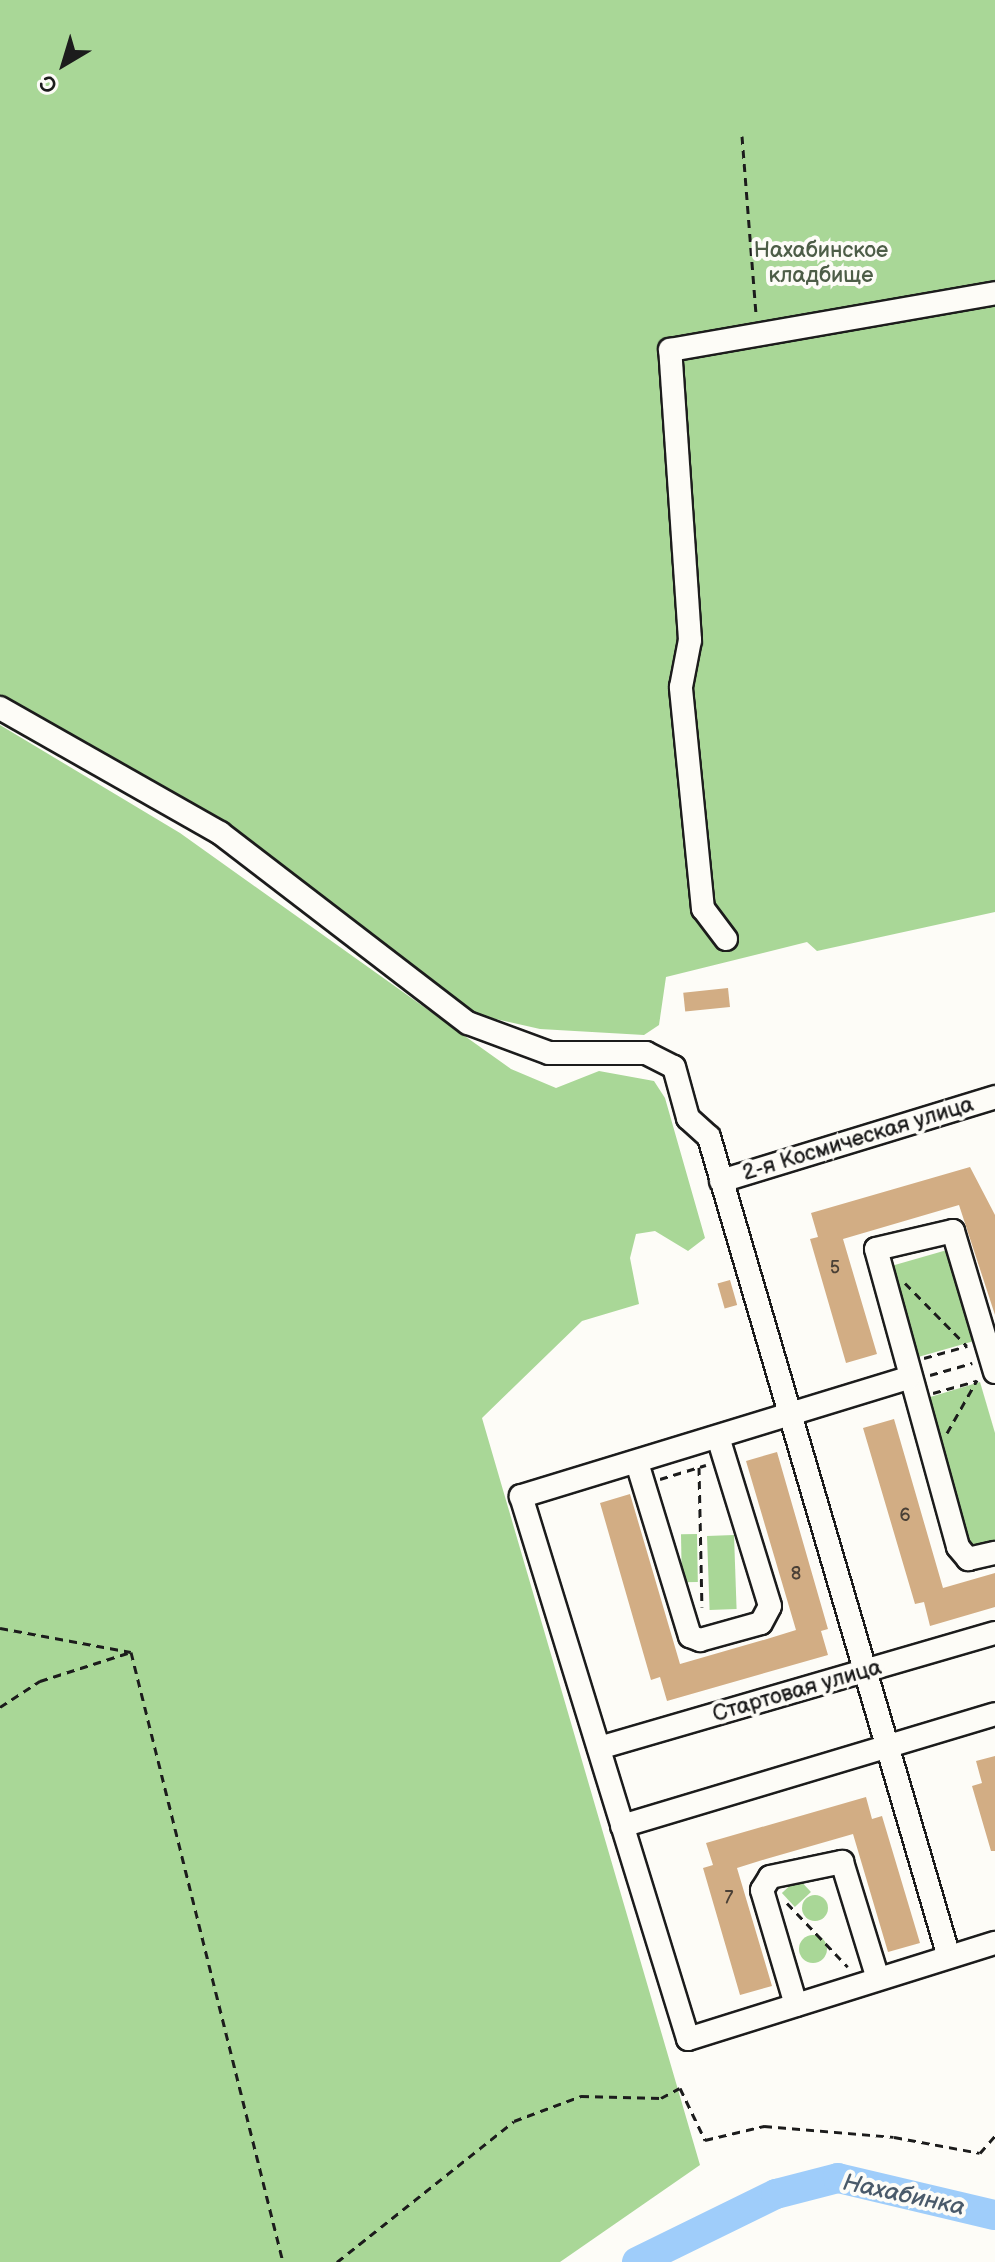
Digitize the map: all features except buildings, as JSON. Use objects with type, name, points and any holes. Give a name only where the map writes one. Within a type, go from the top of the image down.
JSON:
[{"type":"street","points":[[726,939],[703,909],[681,687],[690,640],[670,350],[995,293]]},
{"type":"street","points":[[0,708],[220,833],[468,1023],[549,1053],[646,1053],[668,1060],[688,1118],[709,1137],[949,1957]]},
{"type":"street","name":"2-я Космическая улица","points":[[721,1181],[995,1097]]},
{"type":"street","points":[[983,1361],[953,1231],[875,1251],[914,1379],[932,1460],[962,1555],[995,1553]]},
{"type":"street","points":[[914,1379],[790,1417],[722,1450],[640,1475],[521,1496],[688,2039],[995,1943]]},
{"type":"street","points":[[640,1475],[686,1630],[703,1639],[770,1613],[722,1450]]},
{"type":"street","name":"Стартовая улица","points":[[599,1748],[995,1633]]},
{"type":"street","points":[[622,1826],[995,1714]]},
{"type":"street","points":[[796,2005],[765,1879],[830,1859],[842,1862],[878,1979]]},
{"type":"path","points":[[742,136],[758,334]]},
{"type":"path","points":[[875,1251],[983,1361]]},
{"type":"path","points":[[914,1379],[983,1361]]},
{"type":"path","points":[[914,1379],[983,1361]]},
{"type":"path","points":[[914,1379],[983,1361]]},
{"type":"path","points":[[932,1460],[983,1361]]},
{"type":"path","points":[[640,1475],[699,1467],[722,1450]]},
{"type":"path","points":[[699,1467],[703,1639]]},
{"type":"path","points":[[0,1628],[131,1652]]},
{"type":"path","points":[[0,1707],[40,1681],[131,1652]]},
{"type":"path","points":[[131,1652],[283,2262]]},
{"type":"path","points":[[765,1879],[851,1970]]},
{"type":"path","points":[[337,2262],[514,2121],[581,2096],[661,2098],[680,2088],[705,2140],[764,2126],[980,2153],[995,2136]]},
{"type":"green space","name":"Нахабинское кладбище","points":[[0,0],[995,0],[995,912],[817,951],[807,942],[666,977],[659,1025],[644,1035],[540,1029],[478,1015],[219,822],[0,697]]},
{"type":"green space","points":[[0,725],[180,833],[511,1069],[556,1088],[599,1071],[654,1081],[665,1098],[705,1238],[688,1251],[655,1231],[636,1234],[630,1258],[639,1304],[582,1321],[482,1418],[700,2165],[560,2262],[0,2262]]},
{"type":"green space","points":[[947,1250],[973,1341],[917,1357],[891,1266]]},
{"type":"green space","points":[[980,1382],[995,1433],[995,1540],[971,1547],[927,1398]]},
{"type":"green space","points":[[681,1534],[697,1534],[698,1582],[682,1582]]},
{"type":"green space","points":[[734,1535],[737,1609],[710,1610],[707,1536]]},
{"type":"green space","points":[[798,1878],[811,1892],[795,1907],[782,1893]]},
{"type":"green space","points":[[815,1895],[825,1898],[828,1908],[825,1918],[815,1921],[805,1918],[802,1908],[805,1898]]},
{"type":"green space","points":[[813,1935],[823,1939],[827,1949],[823,1959],[813,1963],[803,1959],[799,1949],[803,1939]]},
{"type":"waterway","name":"Нахабинка","points":[[637,2262],[776,2194],[838,2178],[995,2215]]}]
